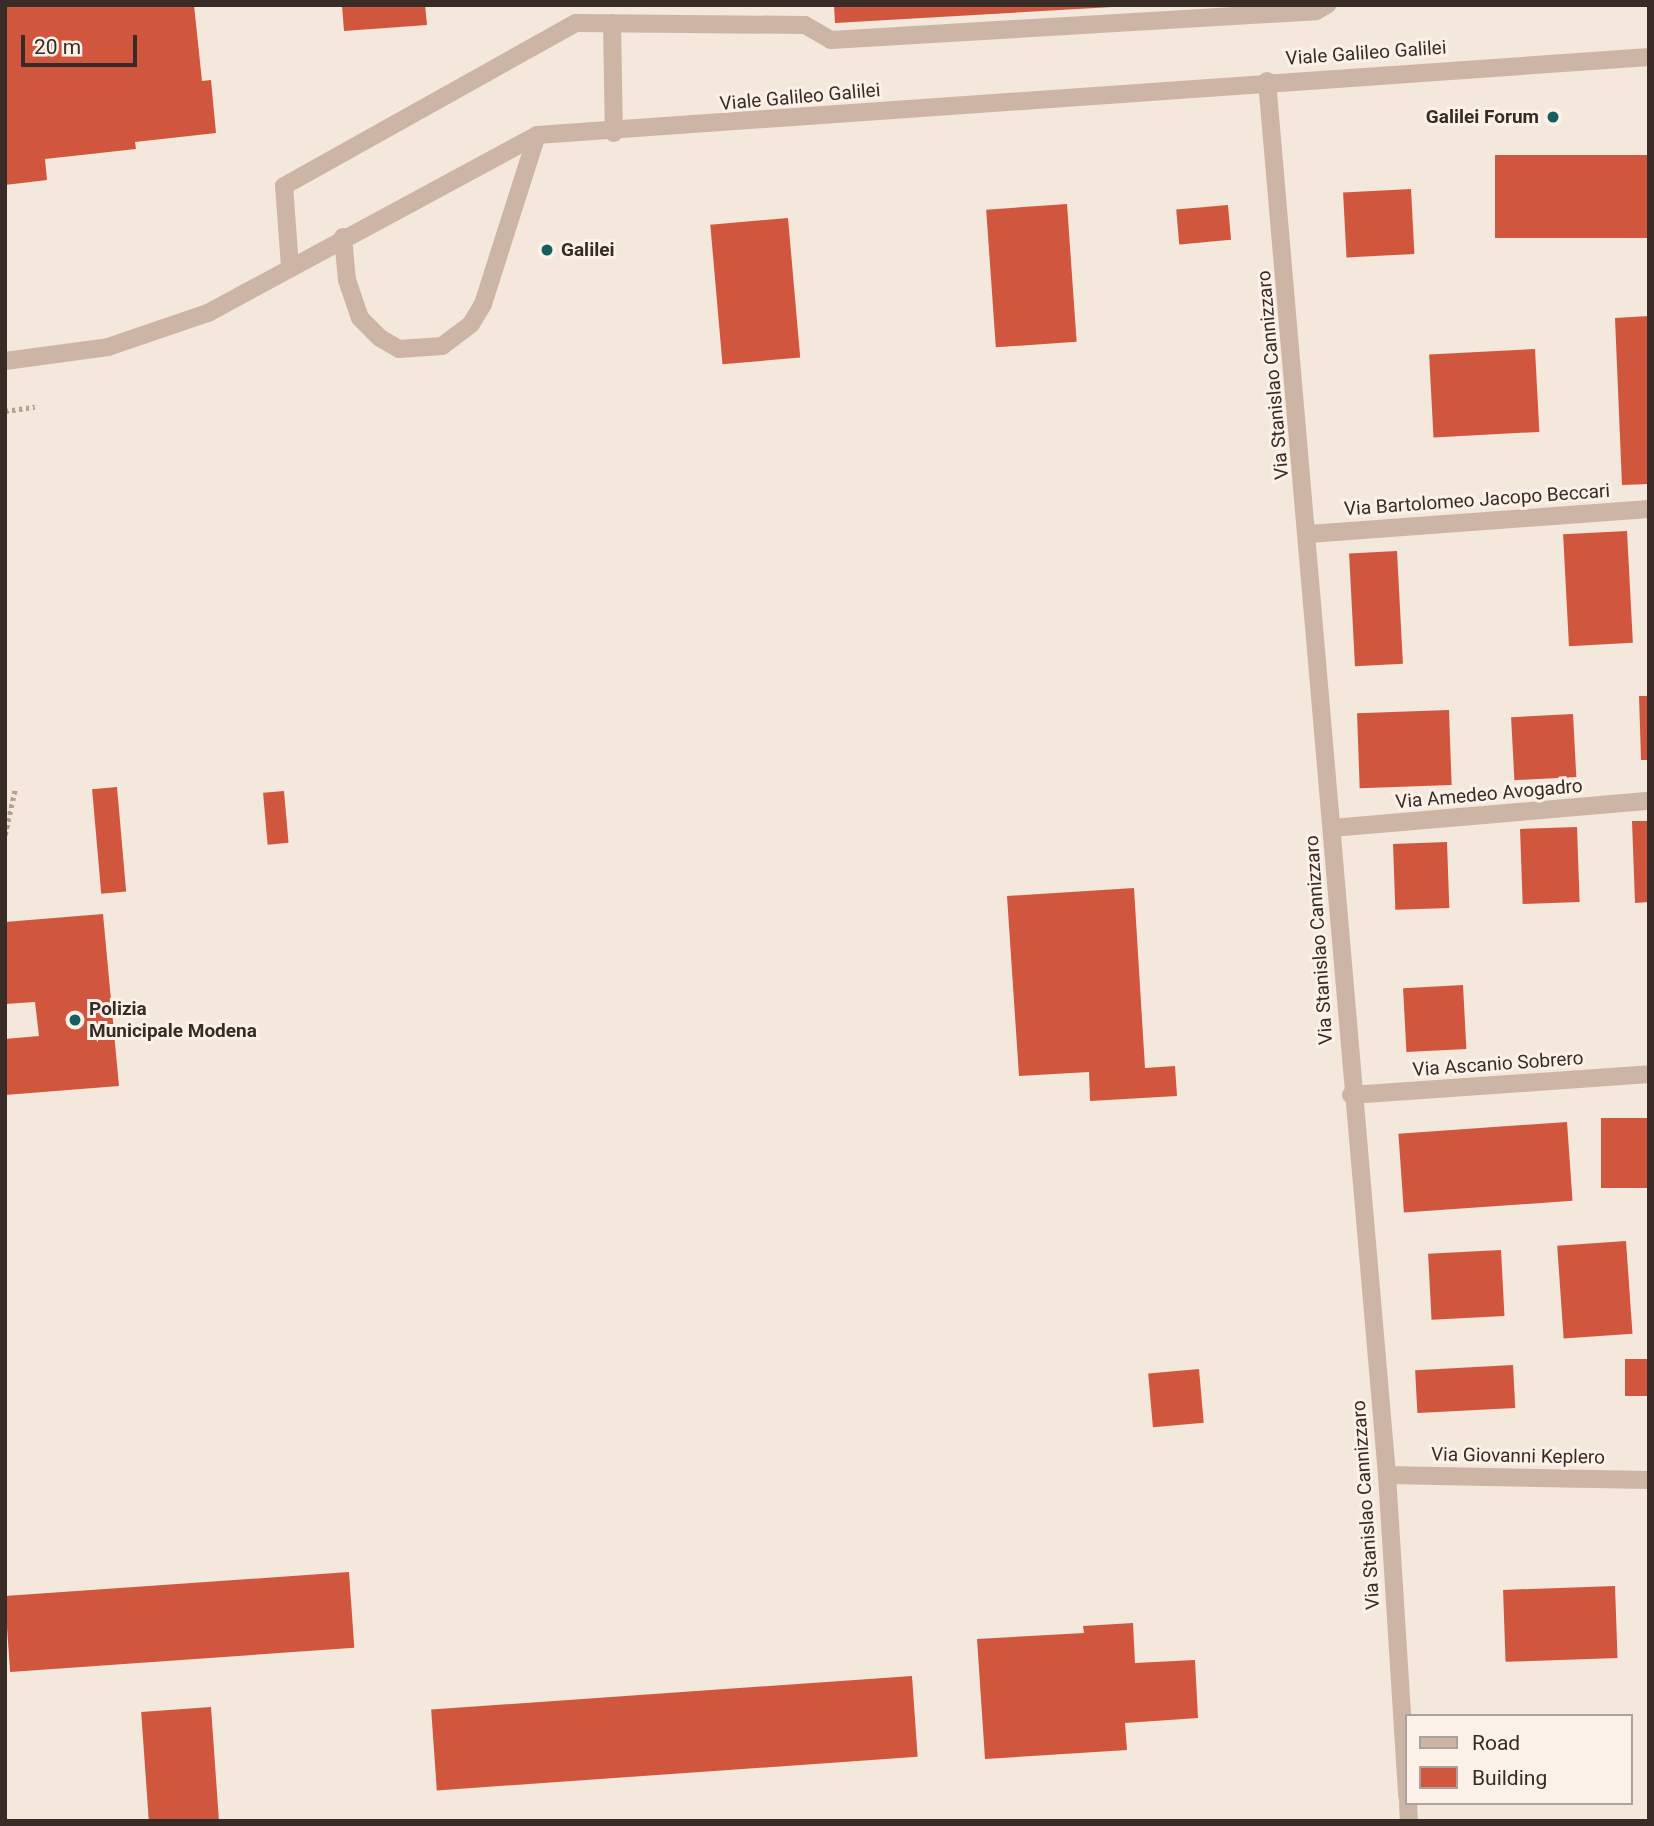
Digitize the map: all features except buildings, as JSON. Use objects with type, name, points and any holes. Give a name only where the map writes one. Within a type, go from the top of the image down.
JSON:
[{"type":"street","points":[[290,267],[284,186],[576,14],[612,23],[805,25],[831,40],[1316,11],[1327,5]]},
{"type":"street","points":[[612,23],[614,133]]},
{"type":"street","name":"Viale Galileo Galilei","points":[[5,360],[108,347],[208,313],[344,237],[537,135],[614,133],[1267,81],[1649,57]]},
{"type":"street","name":"Via Stanislao Cannizzaro","points":[[1267,81],[1309,534],[1351,1095],[1387,1475],[1406,1780]]},
{"type":"street","points":[[344,237],[347,280],[360,318],[380,338],[399,349],[442,346],[471,324],[483,304],[537,135]]},
{"type":"street","name":"Via Bartolomeo Jacopo Beccari","points":[[1309,534],[1649,509]]},
{"type":"street","name":"Via Amedeo Avogadro","points":[[1332,828],[1649,801]]},
{"type":"street","name":"Via Ascanio Sobrero","points":[[1351,1095],[1649,1074]]},
{"type":"street","name":"Via Giovanni Keplero","points":[[1387,1475],[1649,1480]]},
{"type":"path","points":[[5,411],[35,407]]},
{"type":"path","points":[[5,835],[15,789]]},
{"type":"place","name":"Galilei Forum","points":[[1553,117]]},
{"type":"place","name":"Galilei","points":[[547,250]]},
{"type":"place","name":"Polizia Municipale Modena","points":[[75,1020]]}]
